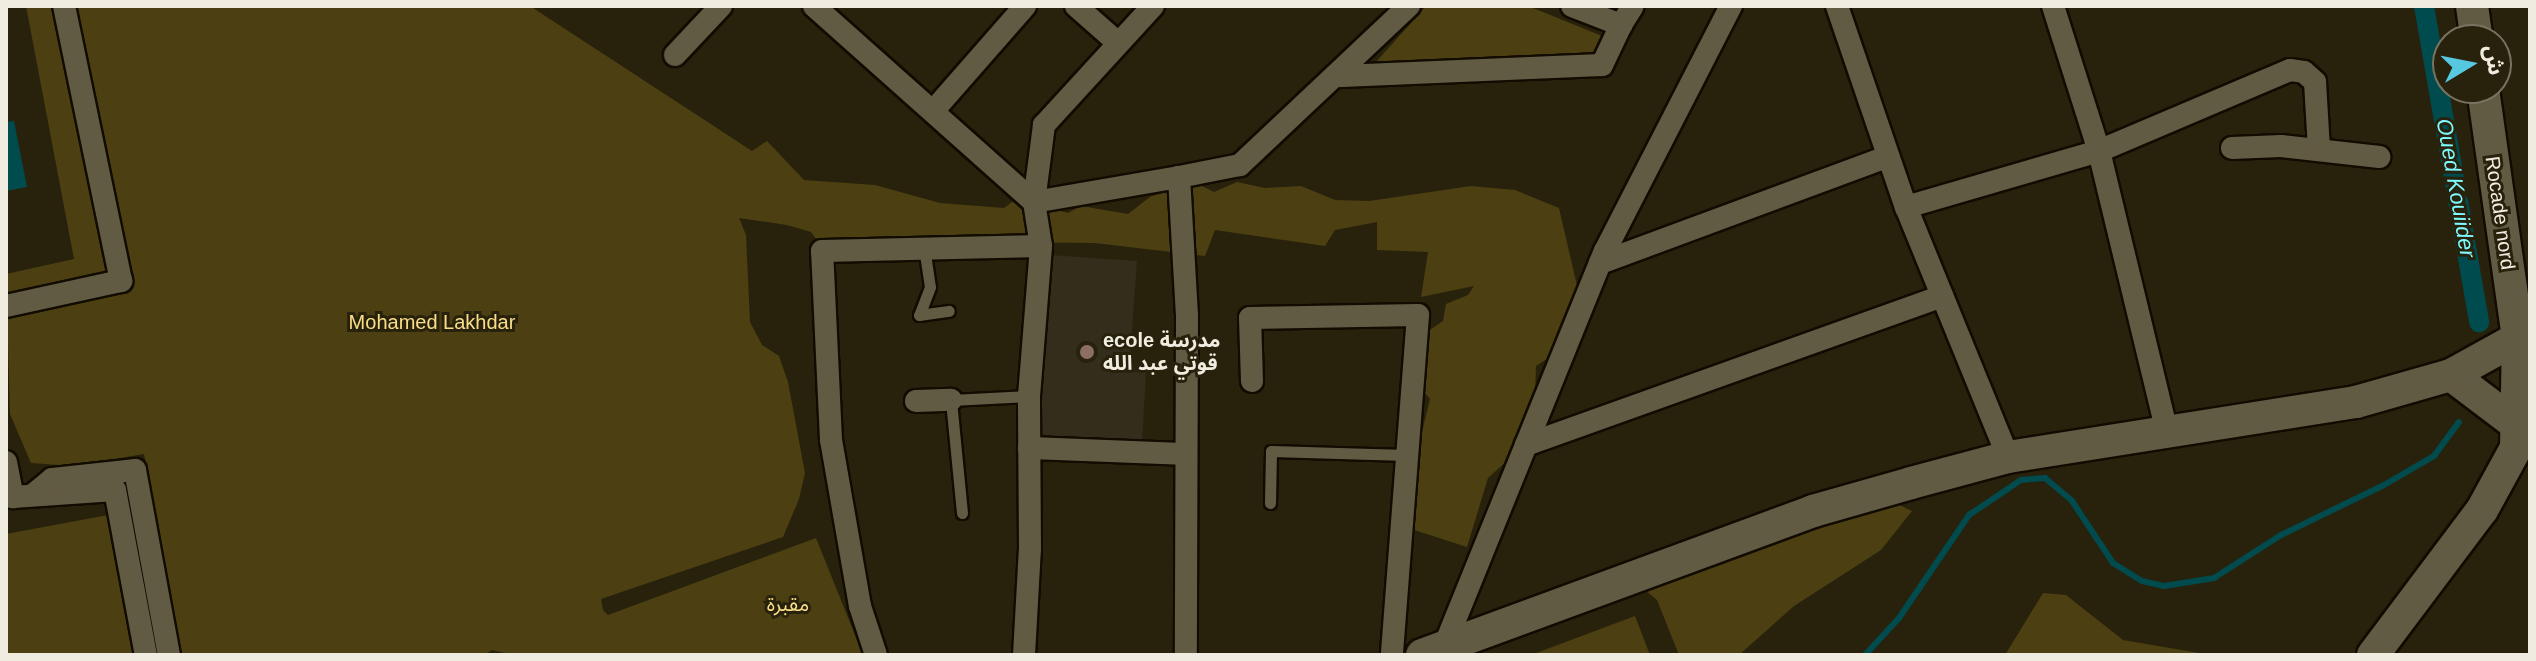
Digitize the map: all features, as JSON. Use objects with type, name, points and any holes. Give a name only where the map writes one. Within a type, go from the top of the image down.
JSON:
[{"type":"main road","name":"Rocade nord","points":[[2373,655],[2495,490],[2516,448],[2524,334],[2486,104]]},
{"type":"main road","points":[[1433,651],[1813,511],[2008,457],[2356,402],[2451,375],[2524,334]]},
{"type":"main road","points":[[2451,375],[2517,425]]},
{"type":"street","points":[[6,306],[121,281],[64,6]]},
{"type":"street","points":[[675,55],[721,6]]},
{"type":"street","points":[[814,6],[1034,202]]},
{"type":"street","points":[[934,110],[1025,6]]},
{"type":"street","points":[[1076,6],[1118,43]]},
{"type":"street","points":[[1024,655],[1030,549],[1029,396],[1041,246],[1034,202],[1044,125],[1153,6]]},
{"type":"street","points":[[1034,202],[1240,165],[1341,76],[1409,6]]},
{"type":"street","points":[[1341,76],[1602,65],[1627,16],[1572,6]]},
{"type":"street","points":[[1433,651],[1526,445],[1600,263],[1731,6]]},
{"type":"street","points":[[1837,6],[1887,157],[2008,457]]},
{"type":"street","points":[[2053,6],[2099,151],[2167,433]]},
{"type":"street","points":[[1906,207],[2099,151],[2298,70],[2310,76],[2317,89],[2319,149]]},
{"type":"street","points":[[2232,148],[2319,149],[2379,157]]},
{"type":"street","points":[[1600,263],[1887,157]]},
{"type":"street","points":[[1179,177],[1186,247],[1186,655]]},
{"type":"street","points":[[876,655],[860,606],[831,440],[822,251],[1041,246]]},
{"type":"street","points":[[1526,445],[1942,296]]},
{"type":"street","points":[[1252,381],[1250,318],[1418,315],[1392,655]]},
{"type":"street","points":[[916,401],[951,400]]},
{"type":"street","points":[[1029,448],[1184,454]]},
{"type":"street","points":[[6,462],[13,497],[35,493],[59,497],[115,490],[146,655]]},
{"type":"street","points":[[35,493],[52,479],[135,470],[169,655]]},
{"type":"lane","points":[[924,247],[930,287],[919,315],[949,311]]},
{"type":"lane","points":[[962,513],[951,400],[1029,396]]},
{"type":"lane","points":[[1270,503],[1271,451],[1406,455]]},
{"type":"shaded area","name":"ecole مدرسة قوتي عبد الله","points":[[1050,255],[1137,261],[1129,371],[1146,372],[1142,442],[1078,444],[1077,437],[1038,435]]},
{"type":"green space","name":"Mohamed Lakhdar","points":[[26,6],[530,6],[752,151],[767,141],[804,180],[875,185],[940,203],[1004,208],[1016,199],[1068,213],[1081,206],[1128,214],[1150,197],[1194,182],[1214,192],[1237,182],[1265,188],[1301,186],[1335,200],[1369,201],[1471,186],[1515,190],[1559,208],[1578,290],[1556,353],[1536,366],[1535,398],[1509,459],[1488,478],[1467,547],[1411,529],[1412,472],[1430,399],[1413,378],[1427,332],[1443,321],[1446,304],[1468,295],[1474,286],[1421,297],[1428,252],[1377,250],[1377,222],[1335,230],[1325,246],[1215,230],[1205,256],[1095,243],[817,240],[811,232],[787,225],[739,218],[746,235],[750,322],[762,345],[779,356],[788,382],[805,473],[799,499],[783,537],[601,599],[603,610],[608,615],[816,538],[863,655],[501,655],[505,653],[492,650],[484,655],[182,655],[144,454],[74,466],[31,463],[10,414],[6,274],[74,259]]},
{"type":"green space","points":[[1426,6],[1528,6],[1607,38],[1603,58],[1376,62]]},
{"type":"green space","points":[[1882,497],[1912,511],[1881,550],[1794,606],[1739,655],[1679,655],[1657,600],[1638,584]]},
{"type":"green space","points":[[108,515],[135,655],[6,655],[6,534]]},
{"type":"green space","points":[[2043,593],[2066,595],[2123,640],[2211,655],[2005,655]]},
{"type":"green space","points":[[1635,616],[1650,655],[1531,655]]},
{"type":"water","points":[[14,121],[27,187],[6,191],[6,122]]},
{"type":"waterway","name":"Oued Kouiider","points":[[2424,6],[2479,322]]},
{"type":"waterway","points":[[1865,655],[1899,618],[1969,515],[2021,480],[2045,478],[2072,501],[2113,563],[2142,581],[2164,586],[2214,578],[2281,535],[2384,485],[2434,456],[2459,422]]},
{"type":"place","name":"ecole مدرسة قوتي عبد الله","points":[[1087,352]]},
{"type":"park label","name":"مقبرة","points":[[788,604]]}]
